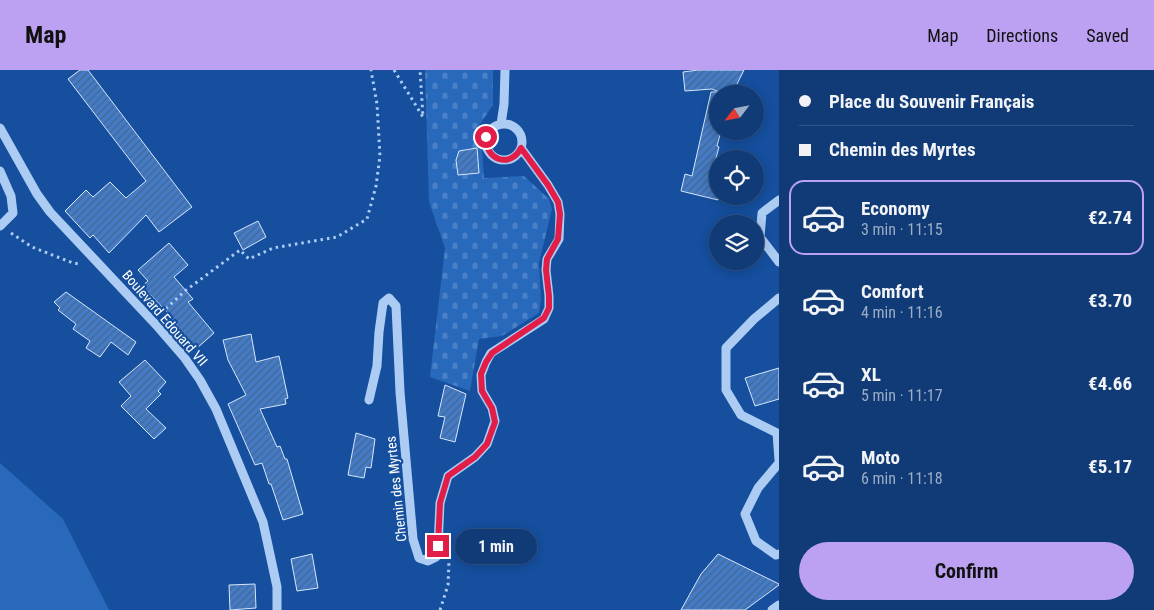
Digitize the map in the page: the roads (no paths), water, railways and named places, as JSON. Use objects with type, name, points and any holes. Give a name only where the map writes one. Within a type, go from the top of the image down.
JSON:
[{"type":"street","points":[[501,124],[504,104],[505,70]]},
{"type":"street","points":[[501,124],[513,126],[518,130],[522,142],[518,154],[509,159],[502,160],[491,155],[486,144],[486,137],[490,130],[501,124]]},
{"type":"street","name":"Boulevard Edouard VII","points":[[0,128],[37,194],[50,212],[153,321],[184,357],[200,380],[216,409],[264,522],[277,587],[277,610]]},
{"type":"street","name":"Chemin des Myrtes","points":[[369,400],[377,366],[378,332],[383,302],[389,298],[396,306],[400,392],[413,539],[419,558],[428,562],[436,557],[440,503],[448,476],[475,457],[487,444],[495,422],[492,408],[482,391],[481,374],[486,362],[492,353],[544,318],[549,308],[546,270],[547,259],[558,239],[560,214],[558,202],[521,148]]},
{"type":"street","points":[[0,171],[11,196],[12,213],[0,226]]},
{"type":"street","points":[[779,200],[762,213],[760,237],[779,262]]},
{"type":"street","points":[[779,298],[754,319],[726,348],[726,390],[740,415],[777,433],[779,461],[758,488],[745,514],[756,541],[776,555],[779,554]]},
{"type":"street","points":[[772,610],[779,605]]}]
